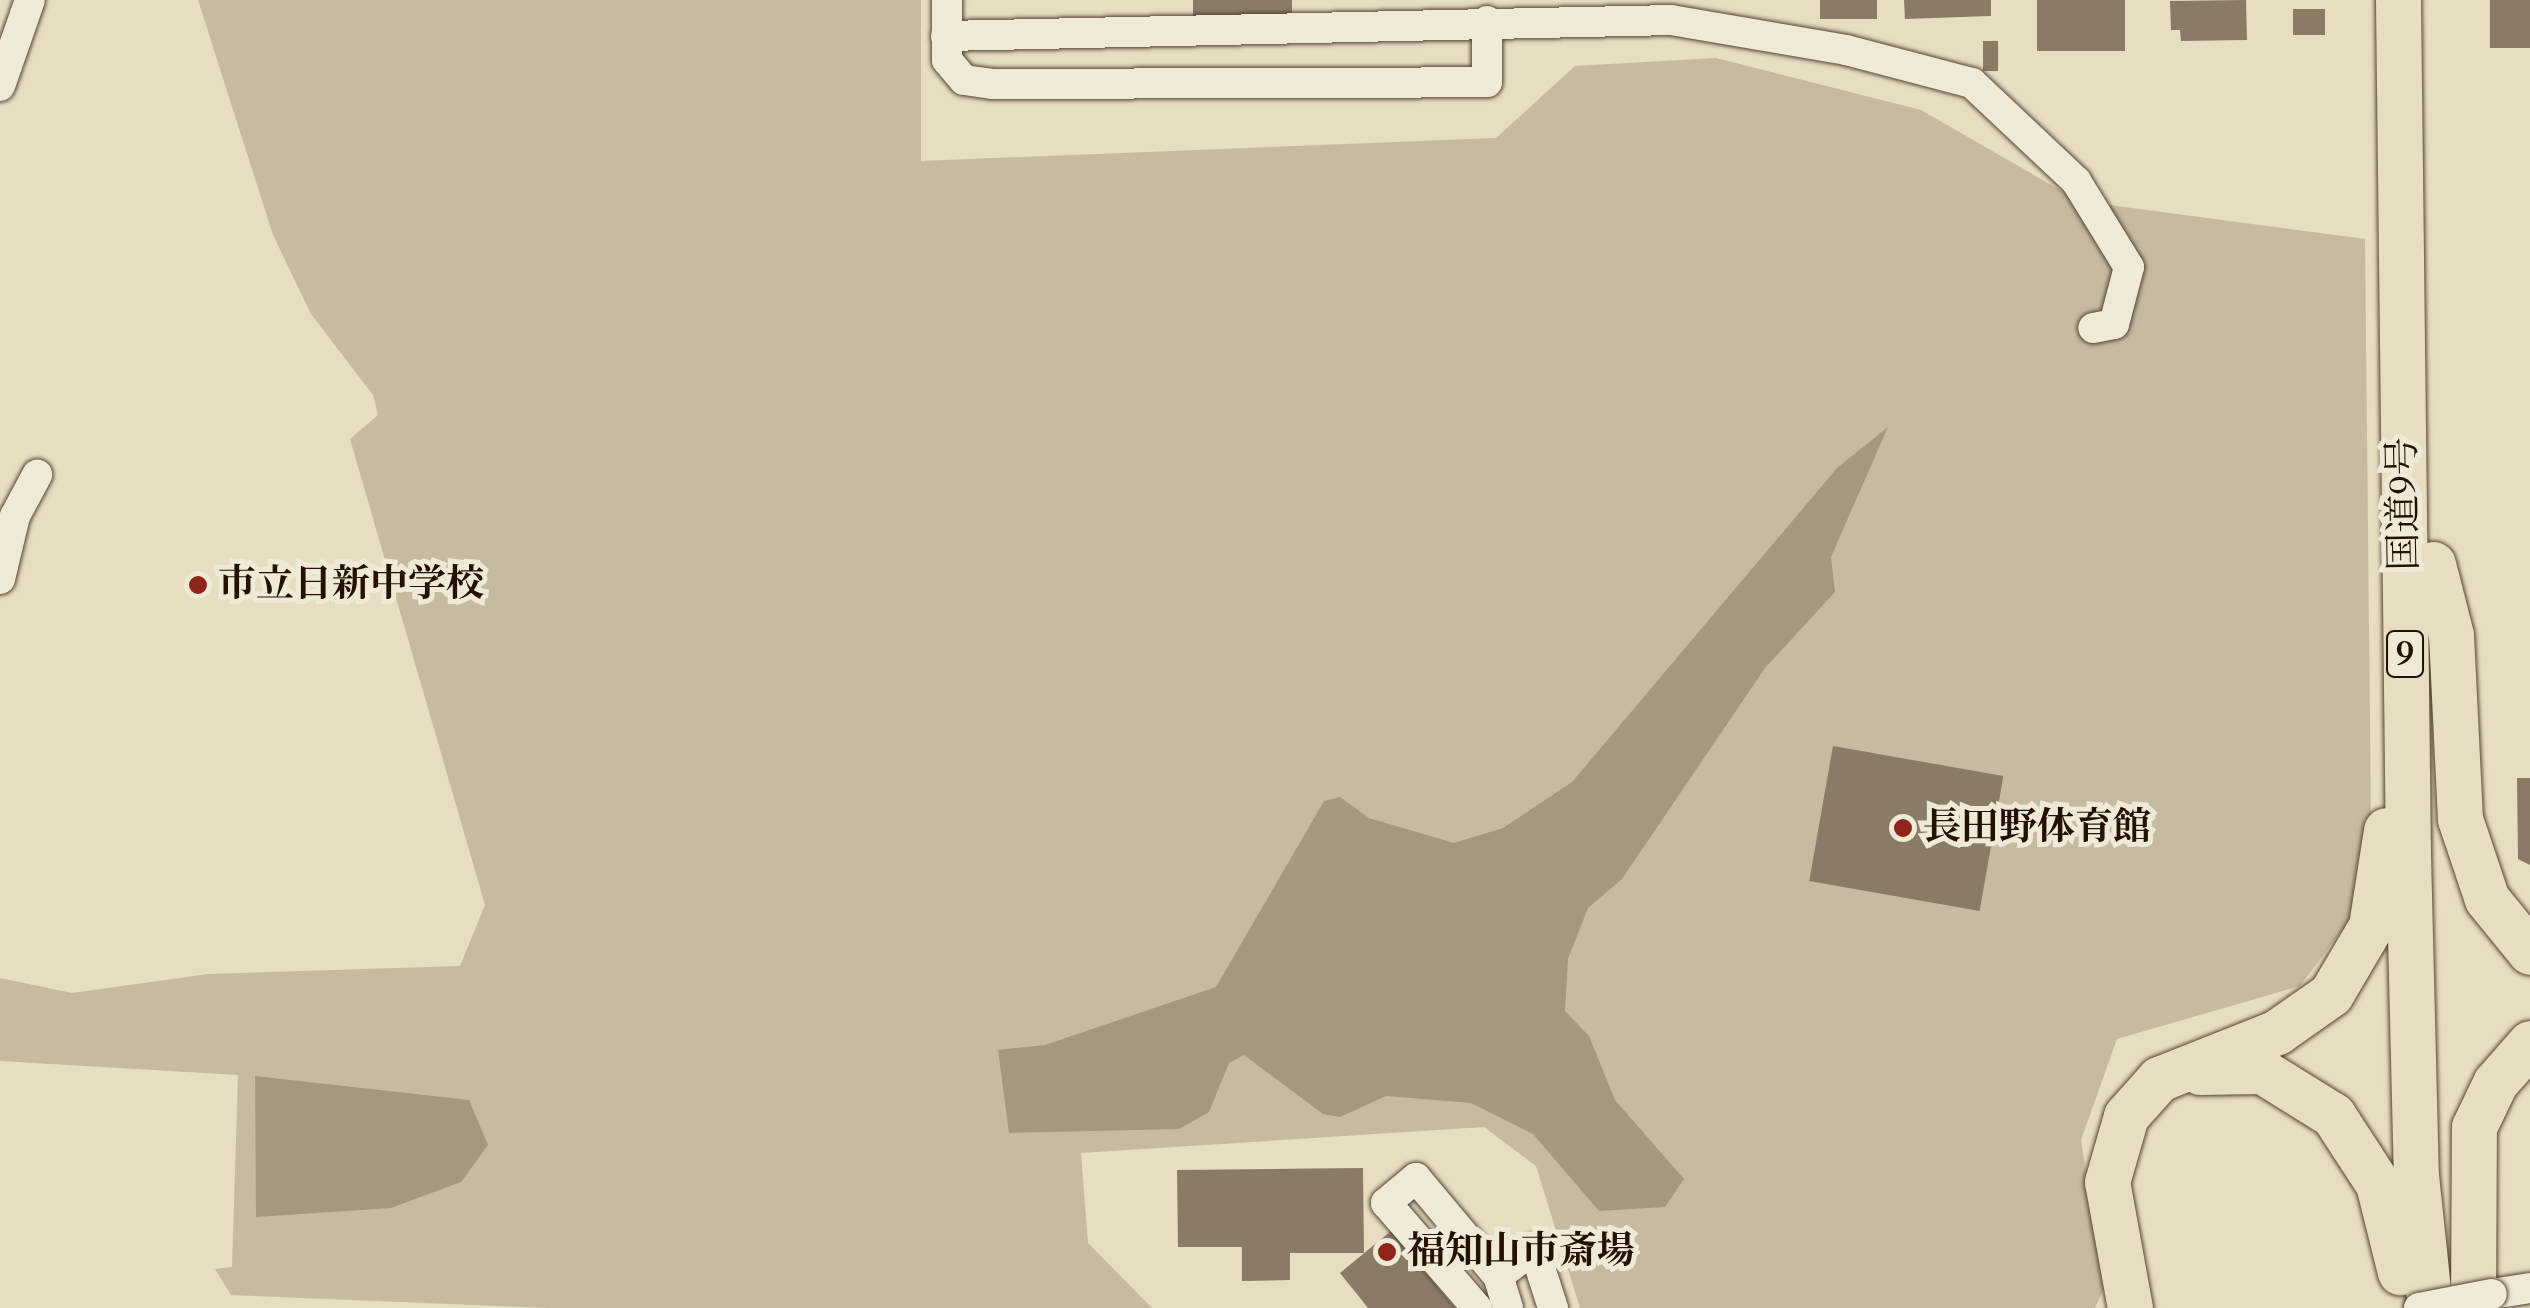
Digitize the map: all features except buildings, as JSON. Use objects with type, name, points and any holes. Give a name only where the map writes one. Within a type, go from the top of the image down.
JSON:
[{"type":"highway","name":"国道9号","points":[[2398,0],[2416,1174],[2430,1308]]},
{"type":"highway","name":"国道9号","points":[[2424,0],[2442,1170],[2474,1303]]},
{"type":"highway","points":[[2432,564],[2451,635],[2467,845],[2487,899],[2530,952]]},
{"type":"highway","points":[[2130,1308],[2106,1182],[2126,1116],[2159,1080],[2307,1015],[2348,972],[2371,926],[2406,710]]},
{"type":"highway","points":[[2474,1303],[2474,1127],[2530,1043]]},
{"type":"highway","points":[[2159,1080],[2262,1070],[2333,1115],[2378,1184],[2406,1308]]},
{"type":"street","points":[[0,86],[30,0]]},
{"type":"street","points":[[947,0],[947,60],[964,80],[992,84],[1487,82],[1487,21]]},
{"type":"street","points":[[946,36],[1487,21],[1671,20],[1972,83],[2076,182],[2114,236],[2129,266],[2123,302],[2114,324],[2094,328]]},
{"type":"street","points":[[0,580],[15,516],[37,475]]},
{"type":"street","points":[[1477,1308],[1386,1203],[1416,1178],[1498,1276],[1508,1308]]},
{"type":"street","points":[[1498,1276],[1534,1249],[1553,1308]]},
{"type":"street","points":[[2419,1308],[2474,1303],[2530,1288]]},
{"type":"shaded area","points":[[198,0],[921,0],[921,161],[1496,138],[1575,66],[1716,58],[1921,110],[2079,201],[2365,239],[2371,821],[2355,913],[2300,986],[2117,1039],[2081,1140],[2104,1288],[2095,1308],[1580,1308],[1536,1166],[1484,1127],[1081,1153],[1088,1243],[1152,1308],[548,1308],[231,1295],[215,1269],[232,1267],[238,1075],[0,1061],[0,978],[72,993],[208,974],[460,966],[485,905],[350,439],[378,415],[373,395],[311,314],[273,235]]},
{"type":"shaded area","points":[[1888,427],[1831,557],[1835,592],[1765,668],[1622,879],[1588,908],[1568,959],[1565,1011],[1589,1036],[1615,1100],[1684,1179],[1665,1207],[1599,1211],[1533,1134],[1471,1103],[1386,1096],[1340,1117],[1323,1114],[1244,1055],[1229,1063],[1209,1112],[1179,1129],[1009,1133],[998,1050],[1045,1045],[1216,987],[1324,801],[1340,797],[1369,818],[1454,843],[1503,828],[1572,782],[1837,468]]},
{"type":"shaded area","points":[[255,1076],[469,1100],[488,1145],[461,1182],[391,1208],[256,1217]]},
{"type":"place","name":"市立日新中学校","points":[[198,585]]},
{"type":"place","name":"長田野体育館","points":[[1903,828]]},
{"type":"place","name":"福知山市斎場","points":[[1387,1252]]}]
